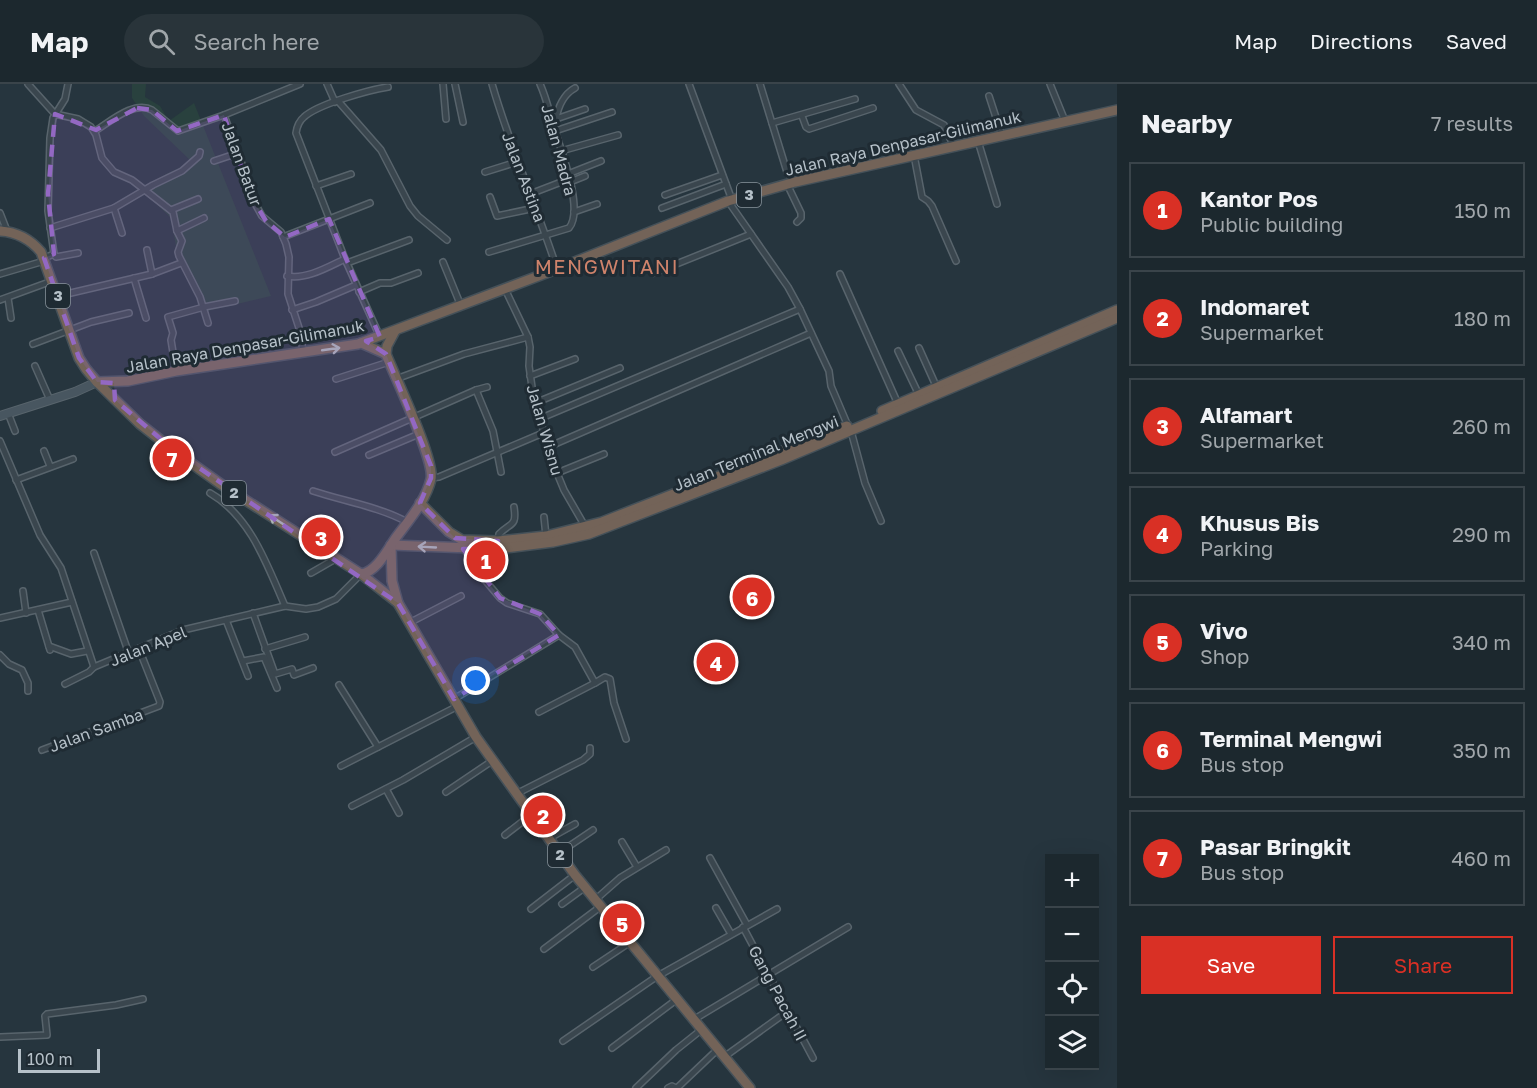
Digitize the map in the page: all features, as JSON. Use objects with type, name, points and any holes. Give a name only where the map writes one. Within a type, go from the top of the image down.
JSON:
[{"type":"highway","name":"Jalan Raya Denpasar-Gilimanuk","points":[[97,382],[128,381],[176,371],[361,343],[557,269],[730,200],[914,155],[1117,111]]},
{"type":"highway","name":"3","points":[[3,231],[22,236],[41,252],[83,366],[115,400]]},
{"type":"highway","name":"Jalan Terminal Mengwi","points":[[420,503],[455,538],[497,545],[553,542],[706,489],[1032,350],[1117,310]]},
{"type":"highway","name":"Jalan Terminal Mengwi","points":[[850,428],[919,395],[1117,318]]},
{"type":"highway","name":"Jalan Raya Denpasar-Gilimanuk","points":[[387,358],[390,338],[395,330]]},
{"type":"highway","points":[[361,343],[387,358],[431,466],[431,478],[420,503],[375,566],[361,574]]},
{"type":"highway","points":[[115,400],[117,388],[128,381]]},
{"type":"highway","name":"2","points":[[115,400],[140,424],[177,453],[361,574],[398,603]]},
{"type":"highway","name":"Jalan Terminal Mengwi","points":[[391,544],[464,549],[587,530]]},
{"type":"highway","name":"2","points":[[391,544],[392,581],[398,603],[476,737],[584,888],[750,1088]]},
{"type":"street","points":[[28,84],[55,114],[84,122],[95,131],[100,153],[110,169],[125,176],[171,210],[176,218],[177,231],[182,243],[178,252],[181,263],[188,272],[204,307],[207,323]]},
{"type":"street","points":[[54,255],[48,194],[50,138],[55,114],[64,99],[68,84]]},
{"type":"street","name":"Jalan Batur","points":[[284,237],[266,220],[255,205],[224,115],[300,84]]},
{"type":"street","points":[[327,84],[336,102],[381,150],[410,206],[418,216],[447,240]]},
{"type":"street","points":[[443,84],[446,120]]},
{"type":"street","points":[[455,84],[463,122]]},
{"type":"street","name":"Jalan Astina","points":[[492,84],[517,162],[557,269]]},
{"type":"street","name":"Jalan Madra","points":[[540,84],[554,120],[569,178],[574,212],[572,225],[569,228],[546,235]]},
{"type":"street","points":[[689,84],[730,200],[788,287],[829,371],[831,386],[850,428],[865,483],[881,521]]},
{"type":"street","points":[[760,84],[787,172],[788,184],[801,213],[801,218],[797,222]]},
{"type":"street","points":[[899,84],[916,110],[944,125],[954,147]]},
{"type":"street","points":[[1050,84],[1065,121]]},
{"type":"street","points":[[380,337],[315,186],[296,129],[305,116],[336,102],[388,87]]},
{"type":"street","points":[[554,120],[561,102],[568,92],[575,88]]},
{"type":"street","points":[[989,96],[1002,136]]},
{"type":"street","points":[[772,123],[855,99]]},
{"type":"street","points":[[95,131],[137,108],[153,110],[178,131],[224,115]]},
{"type":"street","points":[[802,116],[806,128],[809,129],[873,108]]},
{"type":"street","points":[[554,120],[585,109]]},
{"type":"street","points":[[555,131],[612,112]]},
{"type":"street","points":[[561,151],[618,135]]},
{"type":"street","points":[[978,141],[997,204]]},
{"type":"street","points":[[50,228],[114,208],[182,171],[199,156],[200,152]]},
{"type":"street","points":[[214,161],[238,153]]},
{"type":"street","points":[[914,155],[922,197],[932,206],[956,261]]},
{"type":"street","points":[[530,194],[602,161]]},
{"type":"street","points":[[485,172],[517,162]]},
{"type":"street","points":[[787,172],[788,184]]},
{"type":"street","points":[[315,186],[351,174]]},
{"type":"street","points":[[665,195],[722,175]]},
{"type":"street","points":[[569,178],[585,176]]},
{"type":"street","points":[[662,208],[726,184]]},
{"type":"street","points":[[490,197],[497,216],[535,208]]},
{"type":"street","points":[[171,210],[198,199]]},
{"type":"street","points":[[303,352],[300,331],[288,294],[289,257],[284,237],[370,202]]},
{"type":"street","points":[[574,212],[597,204]]},
{"type":"street","points":[[114,208],[122,233]]},
{"type":"street","points":[[0,213],[3,231]]},
{"type":"street","points":[[177,231],[204,218]]},
{"type":"street","points":[[654,273],[751,234]]},
{"type":"street","points":[[489,252],[546,235]]},
{"type":"street","points":[[287,276],[294,278],[409,240]]},
{"type":"street","points":[[147,250],[152,274]]},
{"type":"street","points":[[0,274],[54,255],[56,257],[78,253]]},
{"type":"street","points":[[443,262],[460,306]]},
{"type":"street","points":[[58,296],[152,274],[181,263]]},
{"type":"street","points":[[359,292],[380,283],[391,283],[418,273]]},
{"type":"street","points":[[840,274],[898,404]]},
{"type":"street","points":[[134,278],[146,318]]},
{"type":"street","points":[[0,300],[52,281]]},
{"type":"street","points":[[292,310],[356,285]]},
{"type":"street","name":"Jalan Wisnu","points":[[505,289],[528,337],[530,376],[543,433],[564,490],[587,530]]},
{"type":"street","points":[[8,298],[11,318]]},
{"type":"street","points":[[176,371],[171,340],[173,333],[168,317],[236,301]]},
{"type":"street","points":[[539,418],[800,309]]},
{"type":"street","points":[[33,344],[91,322],[129,313]]},
{"type":"street","points":[[548,447],[811,333]]},
{"type":"street","points":[[395,382],[464,354],[528,337]]},
{"type":"street","points":[[919,348],[937,388]]},
{"type":"street","points":[[898,351],[919,395]]},
{"type":"street","points":[[336,379],[387,358]]},
{"type":"street","points":[[530,376],[575,359]]},
{"type":"street","points":[[35,366],[50,400]]},
{"type":"street","points":[[535,403],[620,368]]},
{"type":"street","points":[[15,431],[4,414],[84,389],[97,382]]},
{"type":"street","points":[[335,452],[486,387]]},
{"type":"street","points":[[476,390],[493,431],[495,452],[501,472]]},
{"type":"street","points":[[431,478],[439,477],[543,433]]},
{"type":"street","points":[[369,455],[419,434]]},
{"type":"street","name":"Jalan Apel","points":[[0,441],[40,534],[61,568],[87,651],[94,666],[129,654],[183,630],[285,606],[306,609],[318,607],[336,598],[361,574]]},
{"type":"street","points":[[44,451],[50,466]]},
{"type":"street","points":[[557,473],[604,454]]},
{"type":"street","points":[[16,480],[73,459]]},
{"type":"street","points":[[313,491],[387,512],[407,522]]},
{"type":"street","points":[[210,493],[225,502],[254,538],[285,606]]},
{"type":"street","points":[[497,545],[499,534],[516,519],[514,507]]},
{"type":"street","points":[[544,517],[546,536]]},
{"type":"street","points":[[464,549],[500,598],[507,603],[540,614],[559,635],[575,647],[595,683]]},
{"type":"street","points":[[94,554],[129,654]]},
{"type":"street","points":[[311,573],[337,558]]},
{"type":"street","points":[[23,591],[26,613]]},
{"type":"street","points":[[410,622],[461,596]]},
{"type":"street","points":[[0,618],[72,602]]},
{"type":"street","points":[[38,610],[49,648],[71,654],[87,651]]},
{"type":"street","points":[[253,613],[275,674],[292,669],[294,675],[313,668]]},
{"type":"street","points":[[226,620],[248,676]]},
{"type":"street","points":[[341,766],[456,703],[559,635]]},
{"type":"street","points":[[265,649],[305,637]]},
{"type":"street","name":"Jalan Samba","points":[[42,750],[159,706],[160,702],[139,649]]},
{"type":"street","points":[[0,655],[9,664],[22,670],[28,683],[28,691]]},
{"type":"street","points":[[243,661],[264,657],[277,688]]},
{"type":"street","points":[[65,684],[89,672],[94,666]]},
{"type":"street","points":[[539,712],[605,677],[610,679],[614,703],[626,739]]},
{"type":"street","points":[[339,685],[378,747]]},
{"type":"street","points":[[352,806],[476,737]]},
{"type":"street","points":[[516,794],[583,760],[590,754],[590,748]]},
{"type":"street","points":[[446,792],[492,761]]},
{"type":"street","points":[[386,789],[399,813]]},
{"type":"street","points":[[505,836],[531,815]]},
{"type":"street","points":[[548,839],[575,824]]},
{"type":"street","points":[[559,853],[593,830]]},
{"type":"street","points":[[622,842],[637,867]]},
{"type":"street","points":[[543,950],[597,903],[620,878],[666,850]]},
{"type":"street","name":"Gang Pacah II","points":[[710,858],[768,975],[813,1058]]},
{"type":"street","points":[[531,909],[575,875]]},
{"type":"street","points":[[562,904],[584,888]]},
{"type":"street","points":[[716,908],[731,934]]},
{"type":"street","points":[[563,1041],[656,977],[777,909]]},
{"type":"street","points":[[693,1020],[848,927]]},
{"type":"street","points":[[593,967],[629,943]]},
{"type":"street","points":[[0,1037],[47,1035],[47,1014],[143,999]]},
{"type":"street","points":[[612,1048],[676,1000]]},
{"type":"street","points":[[668,1088],[673,1086],[677,1088],[721,1053],[788,1011]]},
{"type":"street","points":[[636,1088],[675,1050],[701,1030]]},
{"type":"highlighted area","points":[[137,108],[152,110],[177,131],[224,115],[252,198],[266,221],[285,237],[329,219],[380,337],[366,341],[386,354],[431,466],[431,478],[420,503],[455,538],[498,541],[497,549],[463,549],[500,598],[540,614],[559,635],[454,699],[398,603],[177,453],[115,400],[114,383],[97,382],[79,358],[44,258],[54,254],[48,194],[55,114],[96,130]]},
{"type":"green space","points":[[132,84],[146,84],[145,97],[160,106],[169,121],[194,103],[271,296],[208,311],[177,252],[171,218],[143,191],[166,174],[192,162],[144,116],[132,98]]},
{"type":"place","name":"Pasar Bringkit","points":[[172,458]]},
{"type":"place","name":"Alfamart","points":[[321,537]]},
{"type":"place","name":"Kantor Pos","points":[[486,560]]},
{"type":"place","name":"Terminal Mengwi","points":[[752,597]]},
{"type":"place","name":"Khusus Bis","points":[[716,662]]},
{"type":"place","name":"Indomaret","points":[[543,815]]},
{"type":"place","name":"Vivo","points":[[622,923]]},
{"type":"district","name":"MENGWITANI","points":[[607,267]]}]
